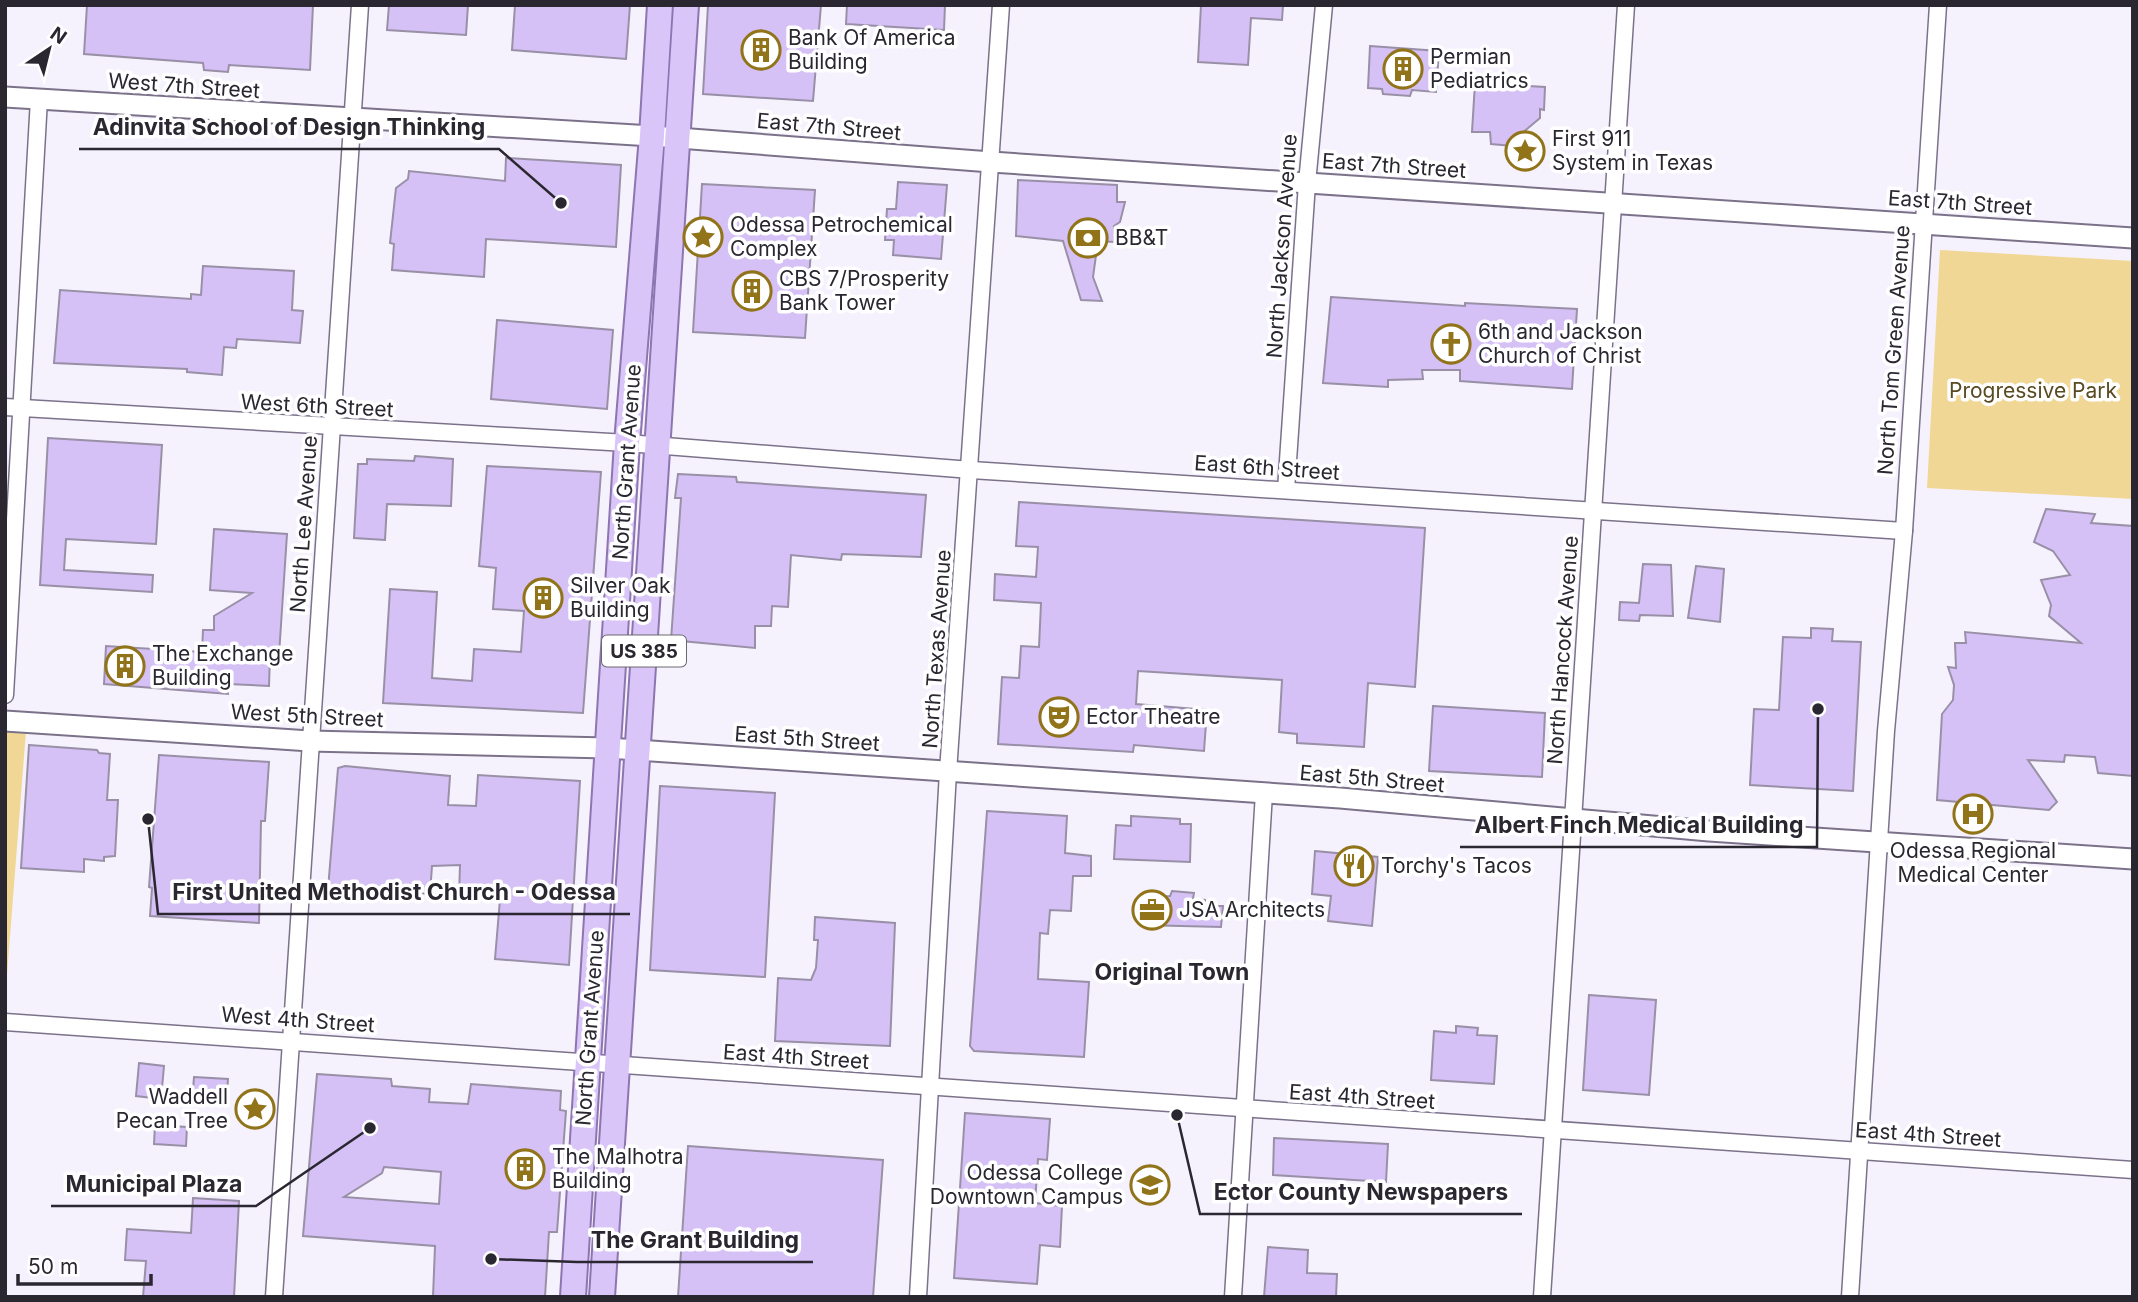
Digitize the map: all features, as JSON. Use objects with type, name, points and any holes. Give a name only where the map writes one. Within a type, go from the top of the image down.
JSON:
[{"type":"main road","name":"North Grant Avenue","points":[[573,1297],[627,443],[660,5]]},
{"type":"main road","name":"North Grant Avenue","points":[[602,1297],[686,5]]},
{"type":"street","name":"North Lee Avenue","points":[[274,1297],[360,5]]},
{"type":"street","name":"North Texas Avenue","points":[[918,1297],[948,772],[971,470],[1001,5]]},
{"type":"street","name":"North Jackson Avenue","points":[[1286,491],[1307,183],[1324,5]]},
{"type":"street","name":"North Hancock Avenue","points":[[1542,1297],[1626,5]]},
{"type":"street","name":"North Tom Green Avenue","points":[[1881,842],[1886,731],[1904,531],[1938,5]]},
{"type":"street","name":"West 7th Street","points":[[5,97],[351,120],[652,136]]},
{"type":"street","points":[[5,695],[13,408],[39,99]]},
{"type":"street","name":"East 7th Street","points":[[652,136],[991,162],[2133,238]]},
{"type":"street","name":"West 6th Street","points":[[13,408],[627,443]]},
{"type":"street","name":"East 6th Street","points":[[627,443],[971,470],[1904,531]]},
{"type":"street","name":"West 5th Street","points":[[5,721],[310,741],[608,748]]},
{"type":"street","name":"East 5th Street","points":[[608,748],[1264,793],[1573,819],[2133,859]]},
{"type":"street","points":[[1233,1297],[1264,793]]},
{"type":"street","points":[[1850,1297],[1881,842]]},
{"type":"street","name":"West 4th Street","points":[[5,1022],[589,1062]]},
{"type":"street","name":"East 4th Street","points":[[589,1062],[2133,1170]]},
{"type":"green space","name":"Progressive Park","points":[[1940,250],[2133,261],[2133,499],[1927,488]]},
{"type":"green space","points":[[5,730],[26,731],[5,1001]]},
{"type":"building","points":[[87,5],[313,5],[310,70],[229,65],[228,72],[204,70],[203,63],[84,54]]},
{"type":"building","points":[[389,5],[468,5],[466,35],[387,30]]},
{"type":"building","points":[[515,5],[630,5],[626,59],[512,50]]},
{"type":"building","name":"Bank Of America Building","points":[[708,5],[821,5],[813,101],[703,94]]},
{"type":"building","name":"Bank Of America Building","points":[[847,5],[945,5],[944,30],[846,24]]},
{"type":"building","points":[[1201,5],[1283,5],[1282,20],[1251,18],[1248,65],[1198,62]]},
{"type":"building","name":"Permian Pediatrics","points":[[1370,46],[1439,51],[1436,92],[1412,90],[1410,96],[1383,94],[1382,89],[1368,88]]},
{"type":"building","points":[[1475,83],[1545,87],[1544,110],[1540,109],[1540,118],[1514,140],[1513,146],[1491,144],[1490,132],[1472,132]]},
{"type":"building","points":[[506,158],[621,165],[616,247],[486,239],[484,277],[392,270],[394,244],[390,243],[396,188],[408,179],[409,171],[505,181]]},
{"type":"building","points":[[1018,180],[1117,185],[1117,202],[1125,202],[1120,222],[1114,226],[1114,242],[1098,241],[1093,277],[1102,301],[1081,300],[1063,241],[1016,236]]},
{"type":"building","points":[[898,182],[947,185],[941,259],[893,255],[894,240],[885,240],[887,209],[896,209]]},
{"type":"building","name":"CBS 7/Prosperity Bank Tower","points":[[702,184],[815,190],[805,338],[693,332]]},
{"type":"building","points":[[203,266],[294,271],[292,310],[303,311],[300,343],[237,339],[236,348],[224,347],[222,375],[187,372],[187,369],[54,363],[60,290],[191,299],[191,294],[201,295]]},
{"type":"building","points":[[1331,297],[1465,306],[1465,303],[1577,309],[1572,389],[1460,381],[1460,370],[1422,370],[1423,379],[1388,380],[1388,387],[1323,383]]},
{"type":"building","points":[[497,320],[613,330],[607,409],[491,399]]},
{"type":"building","points":[[48,438],[162,445],[156,544],[66,539],[64,570],[153,575],[152,592],[40,585]]},
{"type":"building","points":[[415,456],[453,459],[451,506],[387,504],[385,540],[354,538],[358,464],[367,464],[367,459],[414,461]]},
{"type":"building","name":"Silver Oak Building","points":[[487,466],[601,472],[583,713],[383,703],[390,589],[437,592],[432,678],[472,681],[474,649],[521,652],[524,611],[493,609],[496,568],[479,566]]},
{"type":"building","points":[[678,474],[736,477],[737,482],[926,495],[921,557],[842,554],[841,560],[791,555],[788,607],[772,606],[771,626],[755,626],[755,648],[671,640],[681,498],[675,498]]},
{"type":"building","points":[[1019,502],[1425,528],[1415,687],[1368,683],[1364,747],[1297,743],[1297,734],[1279,732],[1282,680],[1138,671],[1136,704],[1207,710],[1204,751],[1134,745],[1133,752],[998,744],[1002,677],[1019,678],[1021,646],[1039,647],[1041,603],[994,600],[995,574],[1036,577],[1038,547],[1016,546]]},
{"type":"building","points":[[2046,509],[2095,514],[2091,523],[2133,526],[2133,776],[2098,773],[2095,757],[2065,755],[2064,762],[2028,760],[2057,802],[2049,810],[1937,800],[1942,714],[1953,700],[1954,685],[1948,667],[1956,668],[1955,643],[1966,643],[1965,632],[2081,643],[2049,616],[2051,605],[2041,580],[2070,575],[2053,551],[2034,542]]},
{"type":"building","points":[[214,529],[287,534],[279,655],[270,655],[269,686],[228,684],[228,694],[104,684],[106,646],[202,652],[203,630],[214,630],[214,616],[252,593],[210,590]]},
{"type":"building","points":[[1643,564],[1671,565],[1673,616],[1640,615],[1639,621],[1619,620],[1620,602],[1639,603]]},
{"type":"building","points":[[1696,566],[1724,569],[1720,622],[1688,618]]},
{"type":"building","points":[[1811,628],[1833,629],[1832,641],[1861,642],[1853,791],[1750,785],[1754,709],[1779,710],[1783,637],[1811,638]]},
{"type":"building","points":[[1433,706],[1545,713],[1542,777],[1429,771]]},
{"type":"building","points":[[29,745],[97,750],[99,753],[110,754],[107,800],[118,800],[115,856],[104,857],[104,861],[84,859],[84,872],[21,868]]},
{"type":"building","points":[[159,755],[269,762],[265,821],[261,821],[259,923],[150,916],[152,888],[149,887]]},
{"type":"building","points":[[345,766],[450,776],[448,805],[476,806],[478,775],[580,781],[569,965],[495,959],[500,899],[459,896],[460,865],[432,866],[430,894],[328,889],[338,768]]},
{"type":"building","points":[[660,786],[775,793],[765,977],[650,970]]},
{"type":"building","points":[[987,811],[1067,816],[1065,853],[1091,856],[1091,876],[1073,876],[1071,911],[1050,910],[1048,934],[1040,933],[1038,979],[1089,982],[1084,1057],[974,1051],[970,1046]]},
{"type":"building","points":[[1131,816],[1180,819],[1180,824],[1191,824],[1190,862],[1114,859],[1116,825],[1131,826]]},
{"type":"building","points":[[1315,851],[1378,857],[1372,926],[1328,921],[1331,896],[1312,894]]},
{"type":"building","points":[[1172,891],[1194,893],[1193,899],[1205,900],[1205,906],[1223,906],[1221,927],[1141,925],[1142,902],[1160,902],[1161,897],[1170,896]]},
{"type":"building","points":[[815,917],[895,923],[890,1046],[775,1041],[778,978],[811,980],[816,968],[818,940],[814,940]]},
{"type":"building","points":[[1589,995],[1656,1000],[1649,1095],[1583,1090]]},
{"type":"building","points":[[1456,1026],[1478,1028],[1477,1035],[1497,1036],[1494,1084],[1431,1080],[1434,1031],[1456,1033]]},
{"type":"building","points":[[139,1063],[164,1066],[161,1099],[136,1096]]},
{"type":"building","points":[[317,1074],[391,1079],[392,1086],[430,1089],[429,1102],[468,1104],[471,1084],[561,1091],[560,1110],[566,1111],[557,1232],[549,1232],[545,1297],[433,1297],[435,1246],[303,1236]],"holes":[[[384,1167],[441,1172],[439,1204],[344,1197],[382,1173]]]},
{"type":"building","points":[[194,1077],[228,1079],[226,1106],[192,1102]]},
{"type":"building","points":[[965,1113],[1050,1119],[1047,1160],[1038,1159],[1035,1203],[1062,1206],[1060,1247],[1040,1245],[1037,1284],[954,1278]]},
{"type":"building","points":[[155,1125],[187,1127],[186,1146],[154,1144]]},
{"type":"building","points":[[1274,1138],[1388,1144],[1386,1182],[1273,1175]]},
{"type":"building","points":[[688,1146],[883,1160],[873,1297],[678,1297]]},
{"type":"building","points":[[193,1198],[239,1201],[234,1297],[143,1297],[146,1261],[125,1260],[127,1229],[191,1233]]},
{"type":"building","points":[[1268,1247],[1308,1250],[1307,1273],[1337,1274],[1336,1297],[1264,1297]]},
{"type":"place","name":"Bank Of America Building","points":[[761,50]]},
{"type":"place","name":"Permian Pediatrics","points":[[1403,69]]},
{"type":"place","name":"First 911 System in Texas","points":[[1525,151]]},
{"type":"place","name":"Adinvita School of Design Thinking","points":[[561,203]]},
{"type":"place","name":"Odessa Petrochemical Complex","points":[[703,237]]},
{"type":"place","name":"BB&T","points":[[1088,238]]},
{"type":"place","name":"CBS 7/Prosperity Bank Tower","points":[[752,291]]},
{"type":"place","name":"6th and Jackson Church of Christ","points":[[1451,344]]},
{"type":"place","name":"Silver Oak Building","points":[[543,598]]},
{"type":"place","name":"The Exchange Building","points":[[125,666]]},
{"type":"place","name":"Albert Finch Medical Building","points":[[1818,709]]},
{"type":"place","name":"Ector Theatre","points":[[1059,717]]},
{"type":"place","name":"Odessa Regional Medical Center","points":[[1973,814]]},
{"type":"place","name":"First United Methodist Church - Odessa","points":[[148,819]]},
{"type":"place","name":"Torchy's Tacos","points":[[1354,866]]},
{"type":"place","name":"JSA Architects","points":[[1152,910]]},
{"type":"place","name":"Waddell Pecan Tree","points":[[255,1109]]},
{"type":"place","name":"Ector County Newspapers","points":[[1177,1115]]},
{"type":"place","name":"Municipal Plaza","points":[[370,1128]]},
{"type":"place","name":"The Malhotra Building","points":[[525,1169]]},
{"type":"place","name":"Odessa College Downtown Campus","points":[[1150,1185]]},
{"type":"place","name":"The Grant Building","points":[[491,1259]]},
{"type":"district","name":"Original Town","points":[[1172,972]]}]
